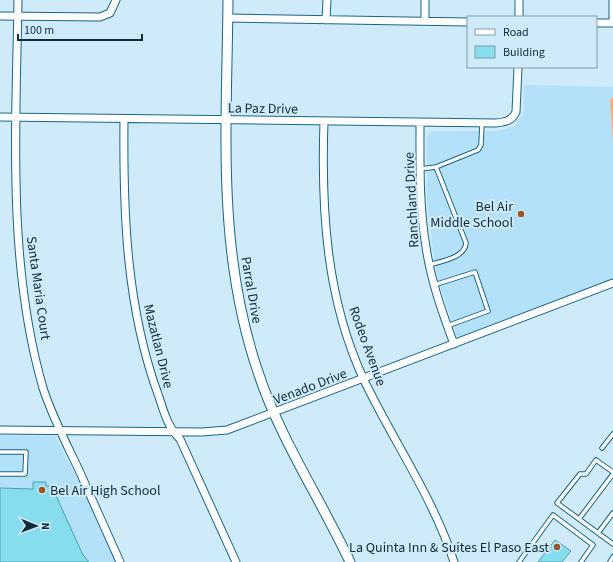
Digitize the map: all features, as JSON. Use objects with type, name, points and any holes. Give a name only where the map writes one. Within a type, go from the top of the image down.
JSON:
[{"type":"street","name":"Santa Maria Court","points":[[18,0],[18,223],[27,310],[35,357],[52,416],[120,562]]},
{"type":"street","points":[[0,16],[100,17],[110,13],[114,8],[116,0]]},
{"type":"street","name":"Parral Drive","points":[[228,0],[225,120],[229,238],[245,332],[274,414],[350,562]]},
{"type":"street","points":[[326,20],[327,0]]},
{"type":"street","points":[[425,0],[425,21]]},
{"type":"street","points":[[519,0],[519,16]]},
{"type":"street","points":[[597,23],[613,23],[613,0]]},
{"type":"street","points":[[228,18],[467,22]]},
{"type":"street","name":"La Paz Drive","points":[[0,117],[420,123],[482,123],[508,121],[513,118],[518,108],[518,68]]},
{"type":"street","name":"Mazatlan Drive","points":[[124,119],[124,205],[132,292],[154,382],[172,432],[180,439],[236,562]]},
{"type":"street","name":"Rodeo Avenue","points":[[324,121],[324,209],[327,245],[335,290],[347,335],[364,379],[437,518],[454,562]]},
{"type":"street","name":"Ranchland Drive","points":[[420,123],[422,219],[429,265],[434,285],[454,344]]},
{"type":"street","name":"Venado Drive","points":[[0,430],[172,432],[227,430],[274,414],[570,298],[613,283]]},
{"type":"lane","points":[[420,169],[436,167],[478,150],[481,145],[482,123]]},
{"type":"lane","points":[[429,265],[462,254],[466,248],[466,243],[436,167]]},
{"type":"lane","points":[[434,285],[475,272],[488,311],[447,326]]},
{"type":"lane","points":[[602,448],[613,434]]},
{"type":"lane","points":[[0,452],[26,452],[25,474],[0,474]]},
{"type":"lane","points":[[579,519],[613,473],[596,460],[586,474],[580,474],[557,503],[613,544]]},
{"type":"lane","points":[[598,533],[613,513]]},
{"type":"lane","points":[[519,562],[553,515],[593,545],[581,562]]},
{"type":"lane","points":[[610,562],[613,557]]},
{"type":"shaded area","name":"Bel Air Middle School","points":[[524,85],[613,87],[613,280],[457,338],[437,275],[433,252],[427,199],[427,137],[432,131],[498,131],[515,126],[524,111]]},
{"type":"shaded area","points":[[613,97],[613,144],[610,100]]},
{"type":"shaded area","name":"Bel Air High School","points":[[0,435],[55,436],[112,545],[117,562],[0,562]]},
{"type":"building","points":[[33,482],[46,482],[46,486],[52,486],[83,555],[89,562],[0,562],[0,488],[33,489]]},
{"type":"building","name":"La Quinta Inn & Suites El Paso East","points":[[555,540],[571,551],[562,562],[538,562]]},
{"type":"place","name":"Bel Air Middle School","points":[[521,214]]},
{"type":"place","name":"Bel Air High School","points":[[42,490]]},
{"type":"place","name":"La Quinta Inn & Suites El Paso East","points":[[557,547]]}]
